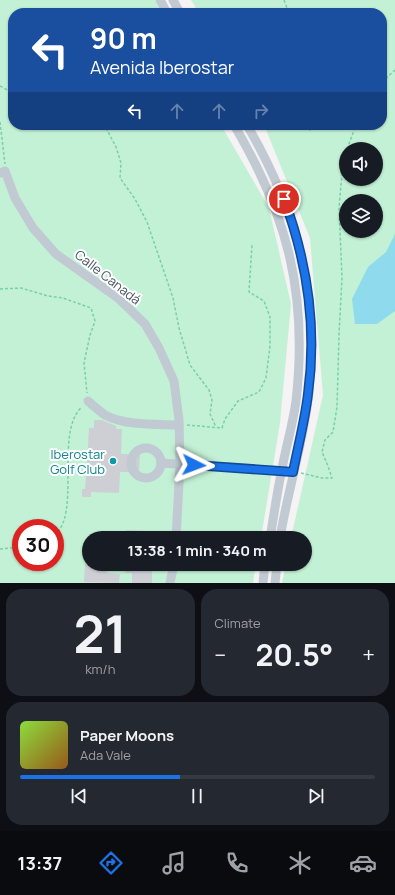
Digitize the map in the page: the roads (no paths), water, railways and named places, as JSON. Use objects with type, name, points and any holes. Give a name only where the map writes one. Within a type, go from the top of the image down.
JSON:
[{"type":"street","points":[[237,130],[262,175],[280,221],[291,262],[296,291],[299,331],[296,401],[281,470],[271,531]]},
{"type":"street","points":[[251,130],[273,171],[297,236],[308,291],[311,331],[309,392],[281,531]]},
{"type":"street","name":"Calle Canadá","points":[[3,172],[33,228],[56,254],[118,298],[145,324],[159,348],[174,381],[179,425],[180,465],[176,531]]},
{"type":"street","points":[[88,402],[106,415],[122,421],[147,424],[179,425]]},
{"type":"street","points":[[161,463],[293,472]]},
{"type":"street","points":[[170,583],[173,571]]},
{"type":"street","points":[[263,583],[264,571]]},
{"type":"street","points":[[275,583],[276,571]]},
{"type":"water","points":[[395,234],[395,311],[377,324],[355,324],[352,299],[368,267],[386,252]]},
{"type":"place","name":"Iberostar Golf Club","points":[[113,461]]}]
